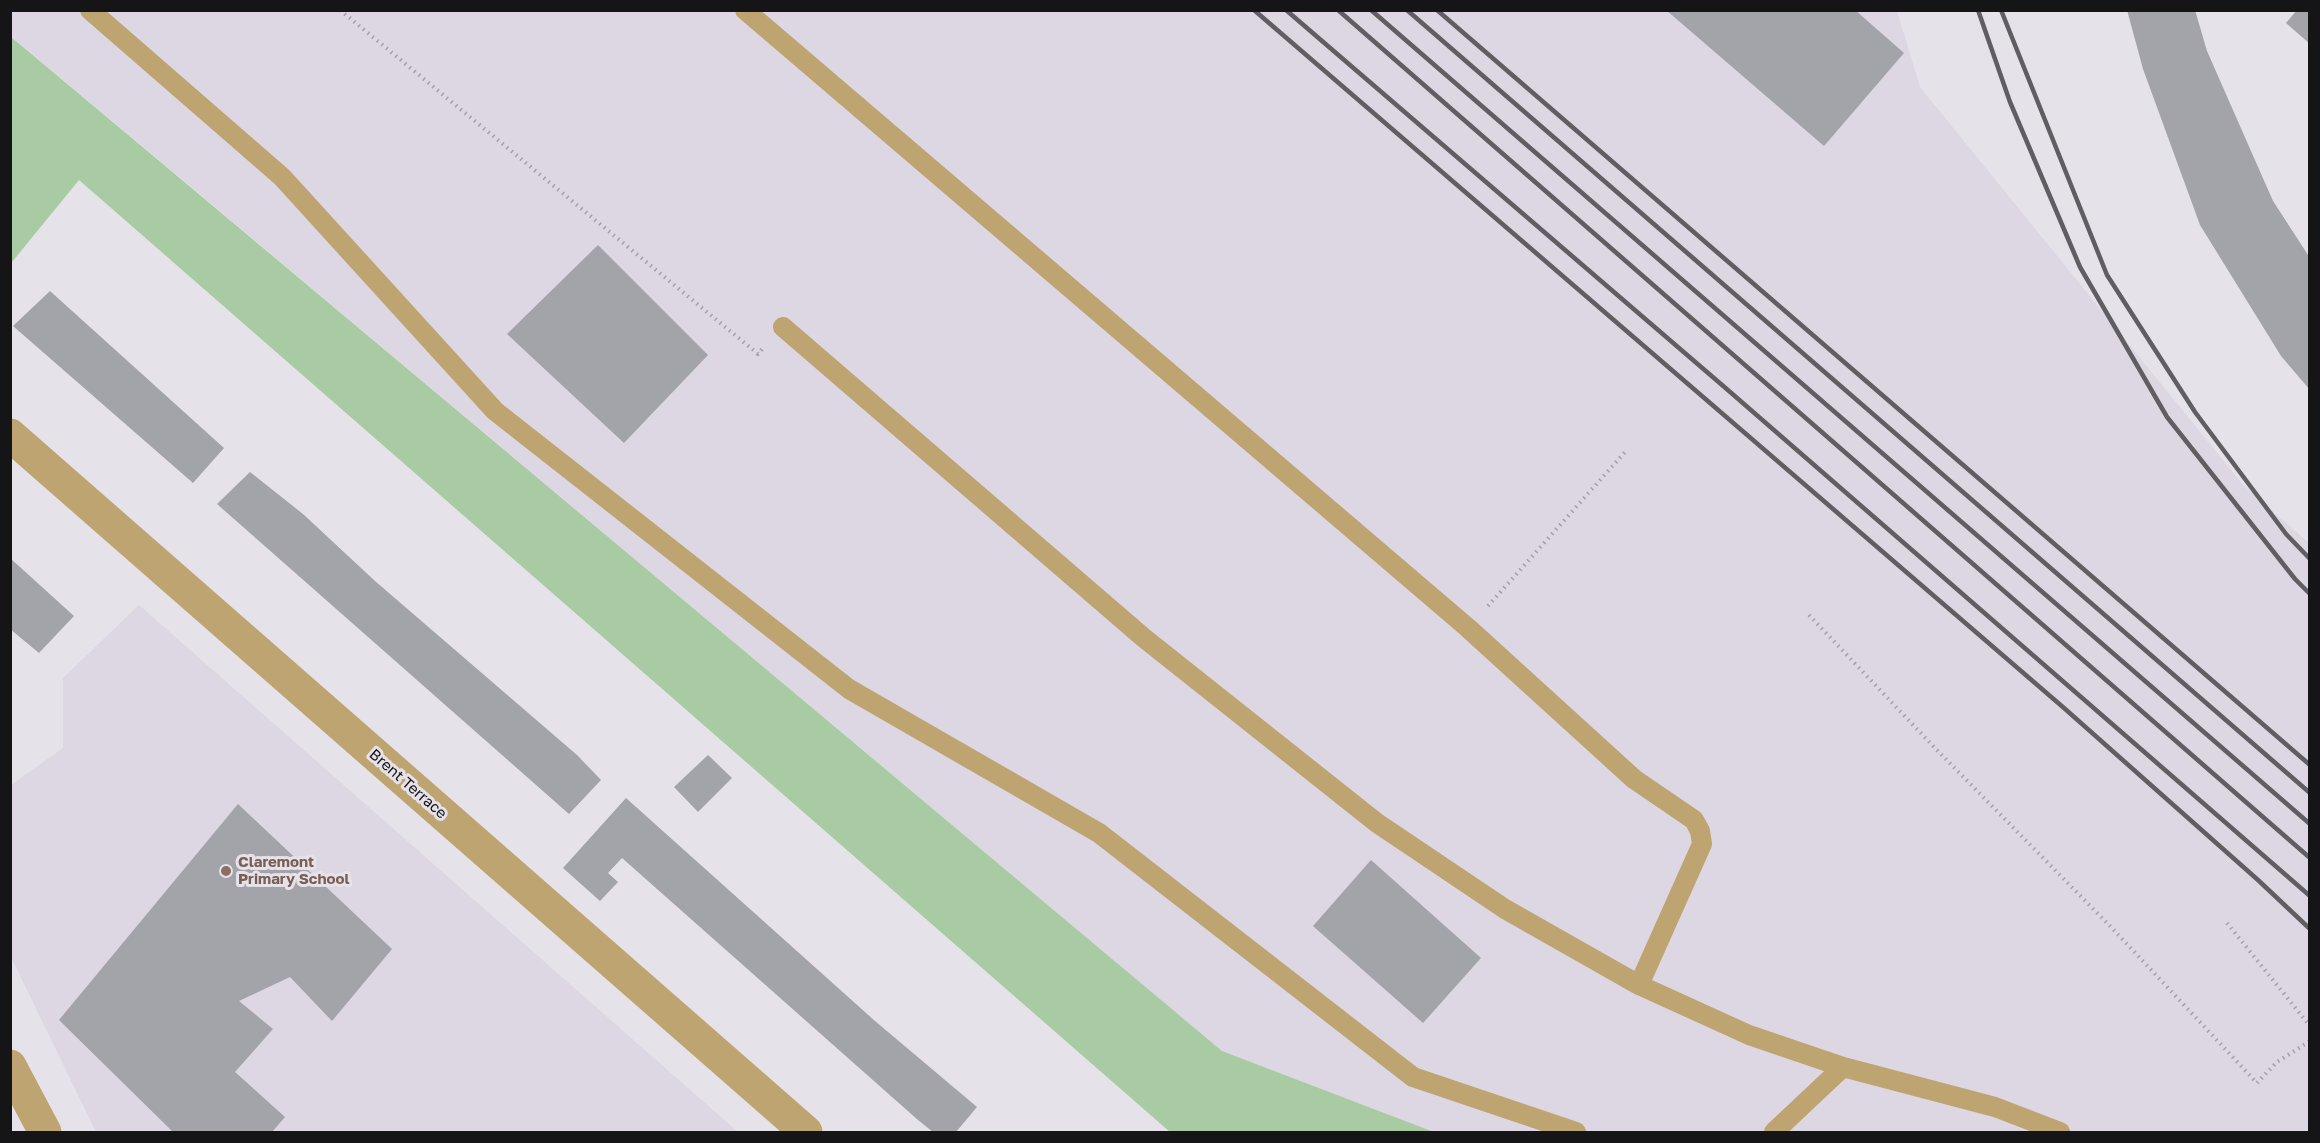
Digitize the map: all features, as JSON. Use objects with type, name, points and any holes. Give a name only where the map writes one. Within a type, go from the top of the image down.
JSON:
[{"type":"street","name":"Brent Terrace","points":[[10,435],[806,1132]]},
{"type":"street","points":[[12,1071],[45,1132]]},
{"type":"lane","points":[[90,10],[282,177],[495,411],[849,689],[1099,833],[1413,1077],[1576,1132]]},
{"type":"lane","points":[[745,10],[1468,628],[1634,779],[1694,820],[1700,831],[1702,844],[1639,985]]},
{"type":"lane","points":[[783,327],[1144,638],[1377,823],[1504,909],[1639,985],[1749,1035],[1843,1067],[1995,1107],[2060,1132]]},
{"type":"lane","points":[[1774,1132],[1843,1067]]},
{"type":"path","points":[[340,10],[758,354],[783,327]]},
{"type":"path","points":[[1468,628],[1625,452]]},
{"type":"path","points":[[1809,615],[1933,746],[2111,927],[2257,1083],[2277,1062],[2310,1041]]},
{"type":"path","points":[[2228,923],[2310,1026]]},
{"type":"shaded area","points":[[10,11],[1897,11],[1920,87],[2244,486],[2309,543],[2309,1132],[1434,1132],[1222,1051],[11,36]]},
{"type":"shaded area","name":"Claremont Primary School","points":[[139,605],[738,1132],[96,1132],[11,957],[11,785],[63,748],[63,678]]},
{"type":"green space","points":[[10,36],[1222,1051],[1434,1132],[1170,1132],[79,180],[12,262]]},
{"type":"building","points":[[1666,10],[1855,10],[1904,53],[1824,146]]},
{"type":"building","points":[[2127,10],[2195,10],[2207,51],[2273,201],[2310,258],[2310,390],[2281,356],[2200,225],[2143,69]]},
{"type":"building","points":[[2297,10],[2310,10],[2310,44],[2286,23]]},
{"type":"building","points":[[598,245],[708,355],[624,443],[507,334]]},
{"type":"building","points":[[50,291],[224,448],[193,483],[13,326]]},
{"type":"building","points":[[250,472],[303,514],[375,581],[577,755],[601,780],[569,814],[217,504]]},
{"type":"building","points":[[10,558],[74,616],[39,653],[10,629]]},
{"type":"building","points":[[708,755],[732,778],[698,812],[674,787]]},
{"type":"building","points":[[626,798],[875,1021],[977,1107],[956,1132],[933,1132],[918,1120],[622,858],[608,873],[618,882],[600,901],[563,868]]},
{"type":"building","points":[[238,804],[392,949],[332,1021],[290,977],[239,1001],[273,1029],[235,1072],[285,1117],[272,1132],[173,1132],[59,1020]]},
{"type":"building","points":[[1371,860],[1481,958],[1423,1023],[1313,926]]},
{"type":"railway","points":[[1254,10],[2064,708],[2310,929]]},
{"type":"railway","points":[[1286,10],[2310,896]]},
{"type":"railway","points":[[1338,10],[2310,858]]},
{"type":"railway","points":[[1371,10],[2310,824]]},
{"type":"railway","points":[[1407,10],[2310,793]]},
{"type":"railway","points":[[1437,10],[2310,765]]},
{"type":"railway","points":[[1978,10],[2010,102],[2080,267],[2167,417],[2295,579],[2310,594]]},
{"type":"railway","points":[[2001,10],[2107,275],[2195,412],[2286,534],[2310,559]]},
{"type":"place","name":"Claremont Primary School","points":[[226,871]]}]
